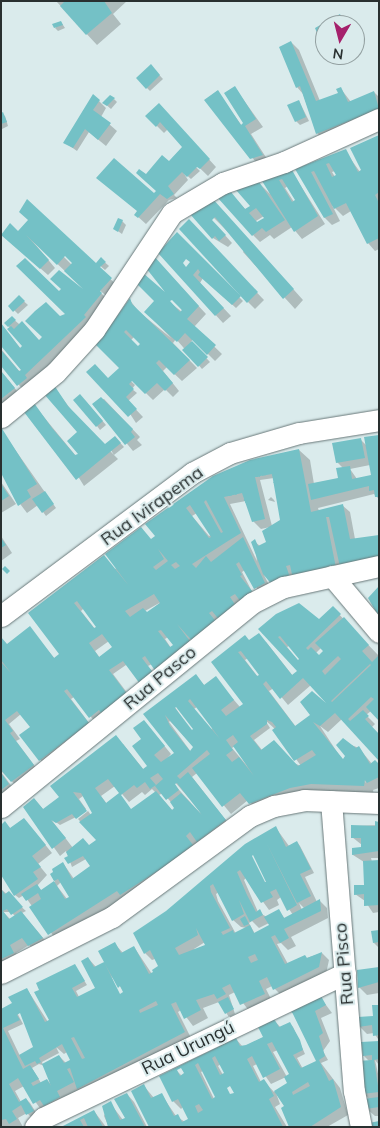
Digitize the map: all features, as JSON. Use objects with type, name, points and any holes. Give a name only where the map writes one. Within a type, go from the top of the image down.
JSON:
[{"type":"street","points":[[1,417],[56,372],[94,330],[172,213],[223,183],[284,162],[379,119]]},
{"type":"street","name":"Rua Ivirapema","points":[[1,616],[192,473],[222,457],[289,436],[379,420]]},
{"type":"street","name":"Rua Pasco","points":[[1,808],[252,603],[284,587],[379,566]]},
{"type":"street","points":[[332,576],[379,632]]},
{"type":"street","points":[[1,973],[112,917],[250,816],[274,806],[304,800],[379,803]]},
{"type":"street","name":"Rua Pisco","points":[[330,801],[354,1124]]},
{"type":"street","name":"Rua Urungú","points":[[35,1127],[43,1118],[344,973]]},
{"type":"building","points":[[65,1],[104,1],[112,13],[86,35],[60,6]]},
{"type":"building","points":[[61,21],[63,25],[54,28],[52,24]]},
{"type":"building","points":[[291,41],[316,101],[338,93],[336,89],[341,87],[348,102],[374,91],[379,109],[316,134],[300,86],[296,88],[279,47]]},
{"type":"building","points":[[151,64],[160,75],[146,89],[136,78]]},
{"type":"building","points":[[235,86],[256,119],[245,126],[263,155],[250,159],[204,100],[218,90],[241,125],[243,123],[224,93]]},
{"type":"building","points":[[93,94],[100,100],[93,110],[111,123],[98,140],[85,129],[73,148],[63,143]]},
{"type":"building","points":[[110,95],[115,98],[107,106],[102,103]]},
{"type":"building","points":[[299,100],[306,117],[295,122],[287,105]]},
{"type":"building","points":[[159,103],[210,159],[200,169],[197,167],[187,177],[182,172],[168,186],[174,194],[167,199],[160,194],[138,218],[134,215],[137,211],[96,178],[114,158],[154,193],[156,191],[136,173],[139,169],[146,174],[162,155],[169,161],[182,147],[160,122],[156,127],[145,116]]},
{"type":"building","points":[[3,112],[7,122],[1,124],[1,113]]},
{"type":"building","points":[[379,135],[379,192],[375,195],[379,203],[379,238],[367,244],[346,203],[334,209],[314,171],[311,172],[333,214],[324,218],[295,169],[346,149],[358,172],[361,170],[350,148]],"holes":[[[329,163],[336,175],[332,177],[326,164]]]},
{"type":"building","points":[[292,170],[318,216],[294,232],[262,181]],"holes":[[[282,179],[295,200],[292,202],[279,180]]]},
{"type":"building","points":[[259,182],[285,220],[266,232],[262,228],[252,236],[217,197],[231,192],[245,209],[250,206],[236,190]],"holes":[[[256,208],[264,218],[257,222],[249,213]]]},
{"type":"building","points":[[212,198],[294,289],[283,299],[215,217],[212,220],[226,235],[219,241],[215,236],[212,239],[190,214]]},
{"type":"building","points":[[27,199],[96,263],[101,257],[106,262],[100,267],[112,278],[100,291],[102,293],[84,315],[86,317],[25,375],[27,378],[17,386],[1,366],[1,350],[19,371],[21,370],[1,346],[1,323],[20,348],[22,346],[7,329],[11,326],[14,329],[22,321],[39,340],[42,337],[25,321],[35,311],[46,302],[60,316],[65,314],[16,266],[25,258],[59,291],[61,289],[50,279],[59,270],[83,289],[64,271],[72,263],[65,256],[57,265],[26,235],[49,260],[40,269],[1,235],[10,223],[18,231],[28,220],[19,212]]},
{"type":"building","points":[[118,218],[123,220],[118,232],[113,229]]},
{"type":"building","points":[[189,219],[258,292],[247,303],[179,229]]},
{"type":"building","points":[[177,232],[241,296],[232,305],[198,275],[200,272],[198,269],[193,275],[224,308],[215,316],[158,253]],"holes":[[[186,259],[190,262],[186,267],[183,263]]]},
{"type":"building","points":[[153,255],[199,306],[187,319],[216,345],[207,355],[185,333],[177,342],[144,312],[154,301],[137,284],[143,273],[165,292],[146,268]],"holes":[[[172,300],[182,310],[180,312],[170,301]]]},
{"type":"building","points":[[19,295],[25,301],[13,312],[8,306]]},
{"type":"building","points":[[130,298],[132,304],[190,360],[174,375],[159,360],[156,363],[173,383],[165,391],[157,383],[145,394],[132,381],[129,384],[134,389],[126,397],[137,409],[128,417],[86,372],[95,364],[108,378],[119,368],[96,345]],"holes":[[[126,330],[140,344],[138,346],[124,332]]]},
{"type":"building","points":[[12,316],[16,320],[8,327],[4,323]]},
{"type":"building","points":[[192,341],[208,357],[198,367],[182,350]]},
{"type":"building","points":[[1,371],[15,388],[1,399]]},
{"type":"building","points":[[54,385],[68,406],[105,444],[115,436],[121,443],[76,480],[24,412],[34,403],[75,455],[78,454],[67,441],[77,432],[44,394]]},
{"type":"building","points":[[80,394],[103,421],[96,427],[73,400]]},
{"type":"building","points":[[101,397],[133,429],[131,432],[135,437],[125,445],[92,404]]},
{"type":"building","points":[[1,427],[37,484],[27,490],[31,497],[18,506],[1,473]]},
{"type":"building","points":[[379,435],[379,497],[375,497],[374,490],[369,491],[369,486],[311,500],[308,484],[338,478],[336,468],[350,466],[352,479],[371,475],[364,437]]},
{"type":"building","points":[[361,438],[365,458],[336,463],[332,443]]},
{"type":"building","points":[[299,449],[311,512],[343,504],[350,539],[379,535],[379,559],[340,567],[329,517],[326,517],[336,568],[293,579],[290,565],[286,566],[291,580],[273,586],[263,574],[251,542],[255,539],[258,546],[266,542],[262,531],[280,520],[272,474],[255,477],[265,519],[252,522],[242,493],[224,497],[241,533],[192,564],[196,568],[206,556],[211,562],[243,537],[265,583],[254,589],[239,562],[236,564],[242,575],[240,576],[252,591],[243,605],[235,594],[230,597],[238,609],[221,622],[212,611],[209,613],[218,624],[194,643],[177,624],[192,644],[156,672],[145,656],[142,658],[154,674],[140,684],[123,661],[109,670],[127,694],[101,713],[99,710],[89,718],[67,689],[64,691],[89,723],[39,761],[19,735],[30,727],[17,711],[5,720],[13,731],[10,733],[34,765],[11,782],[1,770],[1,662],[11,673],[1,660],[1,637],[7,644],[30,626],[54,658],[59,654],[28,613],[104,555],[129,586],[105,554],[141,527],[151,539],[155,536],[145,524],[213,476],[250,460]],"holes":[[[206,500],[223,532],[221,533],[204,502]],[[190,505],[211,537],[209,538],[186,508]],[[158,549],[168,561],[156,570],[153,567],[164,559]],[[176,562],[180,566],[175,569],[171,565]],[[154,594],[160,603],[147,612],[143,608],[130,617],[125,611]],[[77,601],[96,627],[94,628],[74,603]],[[161,630],[173,645],[170,647],[158,631]],[[102,634],[112,647],[99,657],[89,643]]]},
{"type":"building","points":[[1,484],[9,496],[1,501]]},
{"type":"building","points":[[45,491],[54,504],[42,513],[32,499]]},
{"type":"building","points":[[1,538],[6,545],[1,548]]},
{"type":"building","points":[[5,566],[10,571],[7,574],[2,569]]},
{"type":"building","points":[[379,586],[379,617],[368,598]]},
{"type":"building","points":[[299,603],[319,619],[333,606],[341,614],[306,648],[308,650],[311,647],[319,655],[323,651],[315,643],[344,617],[369,645],[362,651],[372,662],[379,655],[379,721],[366,707],[374,699],[371,697],[348,719],[350,721],[363,710],[369,716],[365,719],[379,734],[379,761],[335,713],[320,726],[313,722],[343,759],[345,756],[336,745],[343,738],[356,748],[359,746],[370,764],[375,760],[379,764],[379,777],[367,783],[365,780],[364,786],[311,784],[290,788],[249,804],[240,793],[222,807],[192,768],[210,754],[207,750],[177,776],[180,779],[188,772],[226,820],[197,842],[190,832],[186,836],[193,845],[172,862],[120,895],[117,891],[48,935],[29,907],[41,899],[38,893],[26,901],[21,894],[37,884],[41,890],[54,881],[50,874],[53,872],[52,869],[63,862],[72,879],[90,866],[83,856],[68,864],[64,858],[68,856],[66,852],[83,838],[89,845],[96,840],[79,822],[92,813],[81,793],[73,792],[87,811],[76,819],[72,814],[56,823],[51,820],[66,838],[52,849],[23,807],[34,798],[43,809],[59,797],[50,786],[116,735],[143,769],[147,766],[132,746],[141,739],[133,728],[144,720],[165,746],[154,755],[161,762],[174,753],[143,714],[196,674],[204,685],[216,676],[234,700],[221,710],[226,716],[243,704],[211,662],[245,635],[249,640],[259,633],[292,675],[297,671],[258,629],[276,614]],"holes":[[[280,636],[298,660],[278,637]],[[241,651],[259,675],[257,676],[238,652]],[[338,656],[341,659],[325,675],[322,671]],[[371,665],[332,702],[331,701]],[[303,678],[326,703],[312,691],[300,702],[310,715],[295,726],[263,684],[266,681],[280,699]],[[190,699],[220,739],[188,701]],[[176,707],[193,729],[175,708]],[[165,715],[193,747],[190,751],[170,726]],[[267,720],[276,727],[272,730],[294,761],[312,750],[316,755],[298,766],[274,740],[261,750],[250,736],[267,724]],[[233,735],[238,742],[233,746],[254,776],[239,757],[232,762],[226,755],[233,750],[226,740]],[[158,773],[163,779],[155,786],[166,800],[179,790],[175,784],[177,783],[202,815],[181,793],[170,802],[174,808],[172,810],[156,791],[131,809],[121,795],[134,785],[137,788],[145,782],[150,789],[156,785],[150,778]],[[108,779],[119,793],[106,803],[95,788]],[[58,879],[69,897],[65,899],[54,881]]]},
{"type":"building","points":[[1,773],[9,784],[1,790]]},
{"type":"building","points":[[24,818],[46,845],[32,856],[41,867],[33,872],[38,879],[14,896],[1,875],[1,825],[5,821],[10,828]]},
{"type":"building","points":[[375,821],[379,822],[379,851],[352,855],[352,848],[361,847],[361,838],[351,838],[351,825],[375,826]]},
{"type":"building","points":[[276,826],[286,847],[297,841],[311,869],[300,874],[311,896],[297,903],[267,844],[297,905],[287,911],[276,889],[270,892],[273,897],[261,903],[240,870],[237,872],[247,895],[256,912],[260,909],[263,915],[250,922],[239,900],[244,914],[232,921],[213,884],[210,886],[211,892],[230,928],[221,932],[223,935],[233,930],[234,933],[250,925],[254,933],[269,925],[264,917],[279,909],[284,918],[320,899],[321,911],[284,929],[289,938],[280,943],[275,935],[271,937],[285,964],[305,955],[307,958],[322,952],[319,967],[273,990],[267,977],[259,981],[265,994],[240,1005],[230,984],[222,988],[226,994],[217,999],[214,994],[196,1000],[201,1010],[184,1019],[176,1002],[171,1004],[185,1032],[77,1089],[70,1068],[67,1069],[74,1082],[57,1091],[60,1097],[44,1106],[40,1100],[33,1104],[18,1078],[9,1084],[19,1102],[26,1098],[34,1111],[26,1115],[21,1105],[12,1111],[17,1119],[9,1124],[6,1119],[1,1120],[1,1009],[12,1003],[8,997],[27,988],[45,1022],[49,1020],[34,992],[39,990],[36,983],[75,964],[85,981],[72,988],[77,997],[95,988],[81,961],[88,957],[94,967],[104,962],[98,951],[115,942],[121,953],[134,946],[149,974],[153,972],[152,970],[158,966],[150,950],[144,954],[133,933],[166,911],[245,844]],"holes":[[[253,855],[266,882],[265,882]],[[196,928],[205,945],[179,955],[175,948],[198,935]],[[255,954],[258,960],[251,963],[248,957]],[[105,963],[118,988],[120,986],[123,992],[120,994]],[[156,1001],[158,1005],[140,1013],[139,1010]],[[20,1013],[33,1047],[19,1055],[25,1066],[35,1061],[37,1064],[41,1062],[39,1058],[62,1044],[70,1060],[64,1063],[59,1055],[42,1064],[51,1086],[47,1079],[33,1086],[31,1083],[39,1079],[30,1065],[23,1069],[3,1028],[20,1020],[17,1015]],[[74,1037],[85,1058],[82,1059],[71,1038]]]},
{"type":"building","points":[[379,860],[379,905],[364,906],[364,894],[354,895],[354,885],[364,885],[363,861]]},
{"type":"building","points":[[1,889],[5,894],[9,891],[23,907],[11,915],[7,909],[3,911],[9,919],[21,911],[43,938],[28,946],[22,938],[10,945],[14,953],[1,959]]},
{"type":"building","points":[[245,916],[249,924],[244,926],[240,919]]},
{"type":"building","points":[[379,930],[379,942],[373,943],[371,931]]},
{"type":"building","points":[[379,967],[379,982],[358,988],[357,970]]},
{"type":"building","points":[[321,996],[326,1005],[315,1011],[323,1033],[319,1036],[325,1056],[319,1060],[329,1081],[333,1079],[341,1107],[310,1127],[289,1127],[281,1108],[284,1106],[274,1091],[287,1083],[284,1077],[289,1074],[272,1042],[267,1044],[280,1069],[263,1078],[252,1056],[247,1059],[259,1082],[264,1079],[274,1096],[269,1099],[283,1127],[149,1127],[131,1091],[144,1084],[151,1098],[162,1093],[174,1116],[178,1114],[182,1122],[188,1119],[178,1099],[172,1102],[159,1076],[236,1038],[240,1046],[263,1037],[258,1027],[274,1019],[279,1027],[290,1022],[300,1040],[303,1050],[293,1055],[301,1068],[316,1061],[291,1010]],"holes":[[[215,1056],[224,1073],[220,1075],[212,1058]],[[198,1063],[215,1097],[212,1099],[195,1065]],[[181,1068],[184,1073],[180,1076],[177,1070]],[[308,1082],[310,1086],[293,1095],[292,1092]],[[230,1086],[234,1093],[230,1094],[227,1088]],[[199,1104],[203,1110],[198,1113],[195,1106]]]},
{"type":"building","points":[[228,997],[234,1009],[225,1014],[218,1002]]},
{"type":"building","points":[[372,1005],[379,1005],[379,1035],[373,1036],[372,1025],[358,1027],[358,1017],[373,1016]]},
{"type":"building","points":[[379,1041],[379,1059],[374,1060],[379,1092],[362,1094],[357,1061],[372,1060],[372,1055],[363,1056],[361,1042]]},
{"type":"building","points":[[127,1093],[145,1127],[108,1127],[102,1106],[111,1101],[120,1120],[125,1118],[114,1099]]},
{"type":"building","points":[[379,1097],[379,1107],[366,1109],[363,1099]]},
{"type":"building","points":[[94,1110],[103,1127],[88,1127],[84,1118],[80,1120],[84,1127],[61,1127]]},
{"type":"building","points":[[379,1121],[379,1127],[371,1127],[369,1123]]}]
